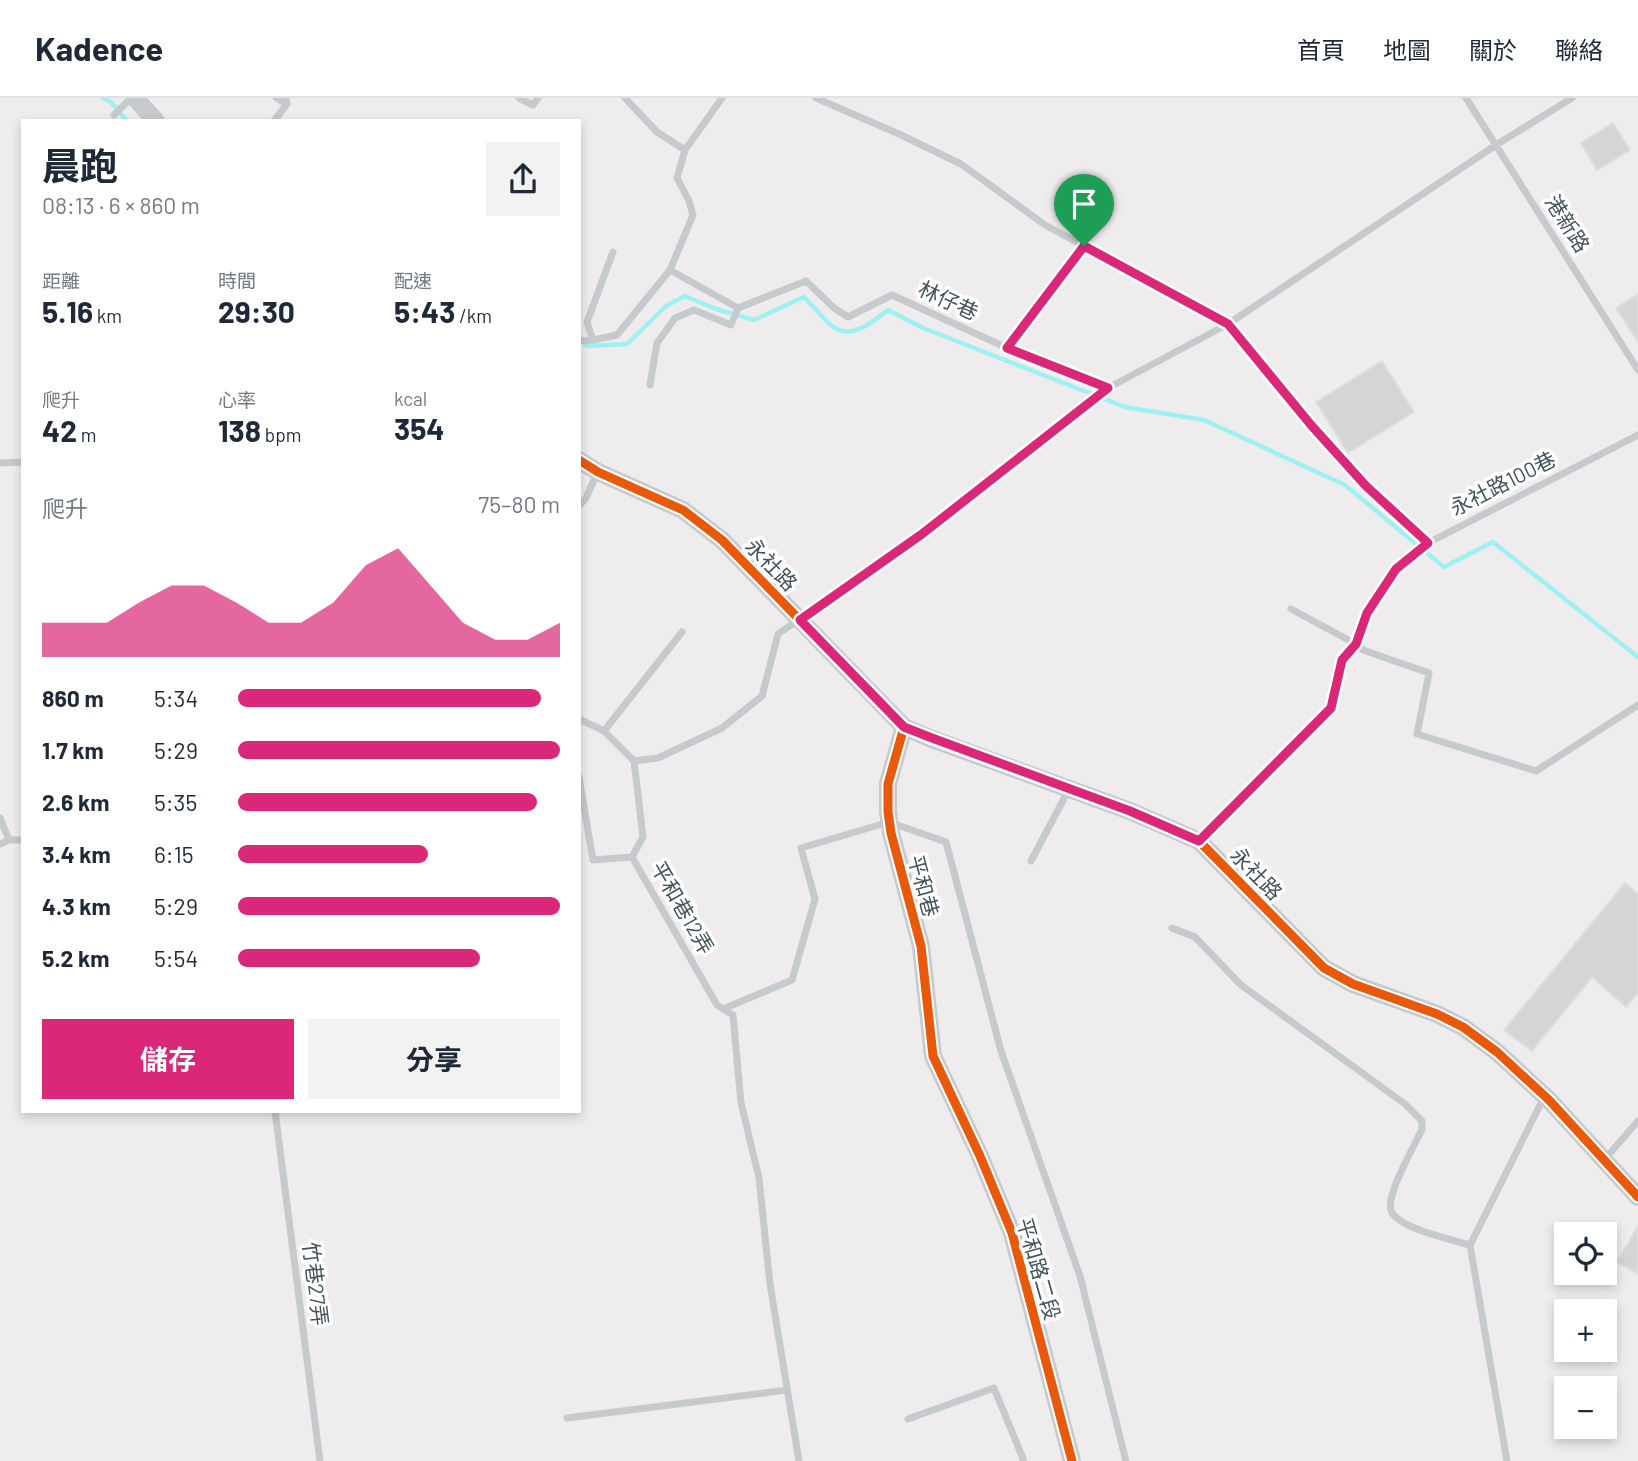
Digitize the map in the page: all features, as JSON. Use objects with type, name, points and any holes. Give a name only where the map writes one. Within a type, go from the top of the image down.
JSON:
[{"type":"street","points":[[133,98],[154,119]]},
{"type":"street","name":"永社路","points":[[581,461],[598,472],[683,510],[722,540],[904,727],[1130,811],[1199,841],[1324,968],[1353,984],[1437,1014],[1463,1027],[1497,1052],[1545,1096],[1638,1197]]},
{"type":"street","name":"平和巷","points":[[904,727],[888,784],[888,812],[921,946],[933,1056]]},
{"type":"street","name":"平和路二段","points":[[933,1056],[980,1156],[1012,1233],[1072,1461]]},
{"type":"lane","points":[[114,115],[133,98]]},
{"type":"lane","points":[[275,119],[287,101],[276,98]]},
{"type":"lane","points":[[519,98],[533,105],[538,98]]},
{"type":"lane","points":[[625,98],[657,132],[685,150]]},
{"type":"lane","points":[[581,341],[617,335],[670,270],[693,215],[677,178],[685,150],[722,98]]},
{"type":"lane","points":[[816,98],[961,164],[1045,225],[1228,324],[1311,425],[1366,486],[1428,543]]},
{"type":"lane","name":"港新路","points":[[1466,98],[1638,370]]},
{"type":"lane","points":[[634,761],[658,758],[722,727],[762,696],[778,634],[922,534],[1108,388],[1228,324],[1496,145],[1572,98]]},
{"type":"lane","points":[[1007,348],[1084,246]]},
{"type":"lane","points":[[592,340],[587,322],[613,253]]},
{"type":"lane","points":[[650,385],[657,343],[675,318],[694,310],[731,325],[738,308],[670,270]]},
{"type":"lane","name":"林仔巷","points":[[738,308],[806,281],[834,308],[848,317],[892,295],[1007,348],[1108,388]]},
{"type":"lane","name":"永社路100巷","points":[[1199,841],[1331,708],[1342,660],[1356,644],[1367,613],[1396,569],[1428,543],[1638,435]]},
{"type":"lane","points":[[0,463],[21,462]]},
{"type":"lane","points":[[581,504],[598,472]]},
{"type":"lane","points":[[1291,610],[1363,650],[1429,673],[1417,734],[1536,771],[1638,705]]},
{"type":"lane","points":[[604,731],[682,632]]},
{"type":"lane","points":[[581,720],[604,731],[634,761],[643,837],[632,857]]},
{"type":"lane","name":"平和巷12弄","points":[[581,789],[593,860],[632,857],[717,1005],[733,1015],[741,1103],[759,1178],[770,1284],[787,1390]]},
{"type":"lane","points":[[1031,861],[1070,789]]},
{"type":"lane","points":[[0,818],[9,840]]},
{"type":"lane","points":[[723,1009],[792,980],[815,899],[801,848],[889,822],[946,842],[1001,1051],[1080,1276],[1126,1461]]},
{"type":"lane","points":[[0,844],[9,840],[21,840]]},
{"type":"lane","points":[[1172,928],[1195,936],[1241,985],[1405,1104],[1422,1122],[1422,1129],[1393,1190],[1390,1210],[1404,1223],[1470,1245]]},
{"type":"lane","points":[[1507,1461],[1470,1245],[1545,1096]]},
{"type":"lane","name":"竹巷27弄","points":[[275,1113],[320,1461]]},
{"type":"lane","points":[[1604,1160],[1638,1121]]},
{"type":"lane","points":[[908,1419],[994,1388],[1024,1461]]},
{"type":"lane","points":[[567,1418],[787,1390],[799,1461]]},
{"type":"building","points":[[1613,123],[1630,150],[1597,170],[1581,143]]},
{"type":"building","points":[[1638,294],[1638,342],[1616,308]]},
{"type":"building","points":[[1382,361],[1414,412],[1348,453],[1316,402]]},
{"type":"building","points":[[1625,883],[1638,894],[1638,993],[1626,1007],[1592,977],[1532,1051],[1504,1030]]},
{"type":"building","points":[[1638,1226],[1638,1274],[1617,1262]]},
{"type":"waterway","points":[[103,98],[111,102],[125,119]]},
{"type":"waterway","points":[[581,340],[587,346],[627,344],[666,306],[685,296],[754,320],[804,297],[832,326],[847,332],[862,328],[888,310],[923,328],[1125,407],[1204,420],[1345,485],[1444,567],[1493,542],[1638,657]]},
{"type":"cycle path","points":[[581,461],[598,472],[683,510],[722,540],[904,727],[1130,811],[1199,841],[1324,968],[1353,984],[1437,1014],[1463,1027],[1497,1052],[1549,1100],[1638,1197]]},
{"type":"cycle path","points":[[904,727],[888,784],[888,812],[891,833],[921,946],[933,1056],[980,1156],[1012,1233],[1072,1461]]},
{"type":"route","points":[[1084,246],[1228,324],[1311,425],[1366,486],[1428,543],[1396,569],[1367,613],[1356,644],[1342,660],[1331,708],[1199,841],[1130,811],[904,727],[800,620],[922,534],[1108,388],[1007,348],[1084,246]]}]
